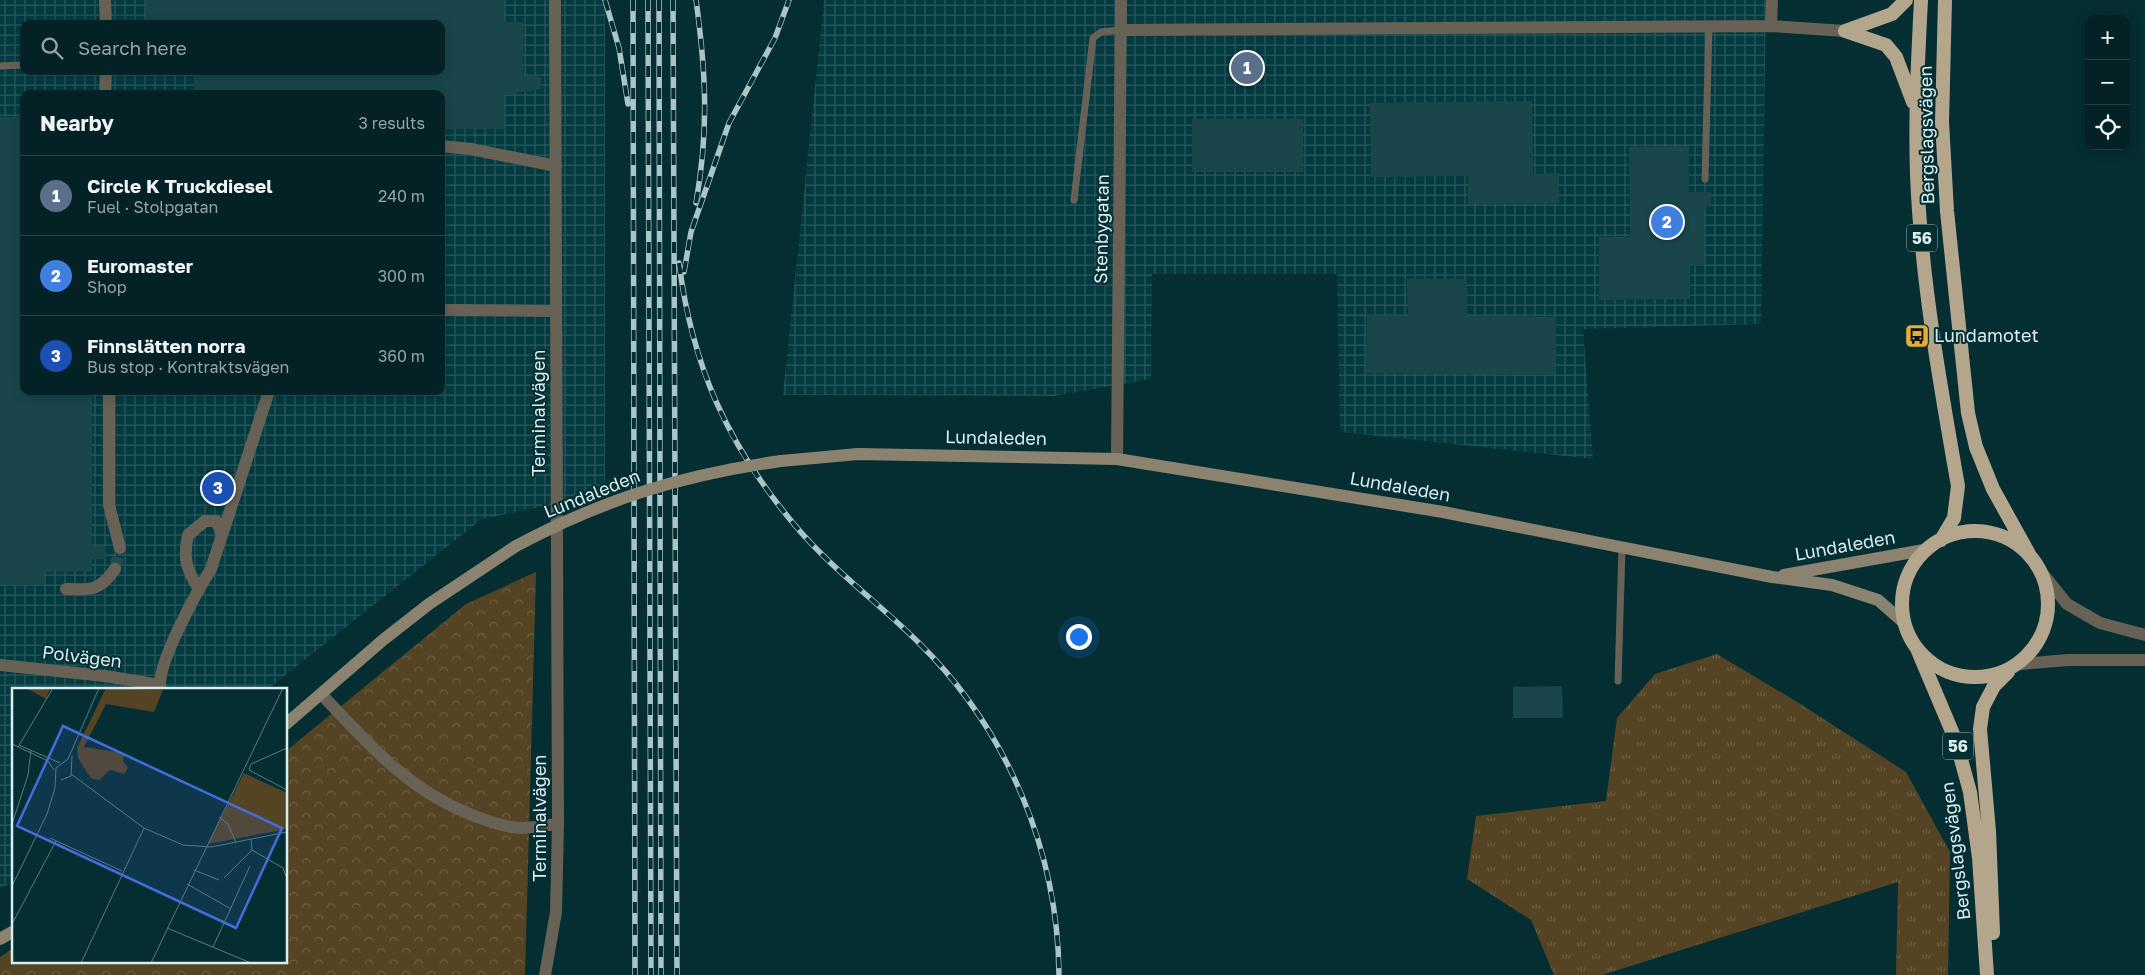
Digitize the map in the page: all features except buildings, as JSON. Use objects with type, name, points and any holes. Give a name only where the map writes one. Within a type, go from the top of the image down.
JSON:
[{"type":"highway","points":[[1845,31],[1892,14],[1906,0]]},
{"type":"highway","name":"Bergslagsvägen","points":[[1921,0],[1915,106],[1917,176],[1925,267],[1958,486],[1954,518],[1941,540]]},
{"type":"highway","name":"Bergslagsvägen","points":[[1945,0],[1942,122],[1946,201],[1968,413],[1976,447],[1993,489],[2029,554]]},
{"type":"highway","points":[[1845,31],[1886,45],[1896,57],[1915,106]]},
{"type":"highway","name":"56","points":[[1975,531],[1996,533],[2013,541],[2029,554],[2039,569],[2047,596],[2046,623],[2033,650],[2014,668],[1973,678],[1955,675],[1937,666],[1913,641],[1902,621],[1901,596],[1911,565],[1924,550],[1959,532],[1975,531]]},
{"type":"highway","name":"Bergslagsvägen","points":[[1913,641],[1944,709],[1958,748],[1970,792],[1979,858],[1987,975]]},
{"type":"highway","name":"Bergslagsvägen","points":[[1993,975],[1989,831],[1980,729],[1983,707],[1994,686],[2014,668]]},
{"type":"main road","name":"Lundaleden","points":[[288,722],[322,695],[382,640],[429,604],[516,546],[606,503],[670,483],[737,468],[781,461],[858,454],[1117,459],[1443,512],[1772,577],[1832,585],[1866,594],[1878,600],[1902,621]]},
{"type":"main road","name":"Lundaleden","points":[[1772,577],[1924,550]]},
{"type":"main road","points":[[0,939],[12,932]]},
{"type":"street","points":[[105,0],[106,20]]},
{"type":"street","name":"Terminalvägen","points":[[546,975],[556,912],[558,824],[555,0]]},
{"type":"street","name":"Stenbygatan","points":[[1117,459],[1121,0]]},
{"type":"street","points":[[1771,26],[1772,0]]},
{"type":"street","points":[[1122,30],[1771,26],[1845,31]]},
{"type":"street","points":[[106,75],[106,90]]},
{"type":"street","points":[[445,146],[471,149],[556,166]]},
{"type":"street","points":[[445,310],[556,311]]},
{"type":"street","points":[[109,395],[110,506],[120,548]]},
{"type":"street","points":[[160,687],[170,648],[198,588],[211,568],[268,395]]},
{"type":"street","points":[[198,588],[188,571],[184,554],[188,535],[205,522],[216,521],[222,534]]},
{"type":"street","points":[[2039,569],[2068,604],[2100,623],[2145,636]]},
{"type":"street","points":[[66,589],[86,590],[105,584],[115,570]]},
{"type":"street","points":[[2014,668],[2068,660],[2145,660]]},
{"type":"street","name":"Polvägen","points":[[0,665],[105,676],[160,687]]},
{"type":"street","points":[[322,695],[378,754],[416,787],[450,806],[489,822],[520,828],[558,824]]},
{"type":"lane","points":[[1705,178],[1709,26]]},
{"type":"lane","points":[[1074,200],[1093,38],[1101,32],[1122,30]]},
{"type":"lane","points":[[0,66],[20,65]]},
{"type":"lane","points":[[1618,681],[1622,548]]},
{"type":"shaded area","points":[[0,0],[605,0],[605,494],[482,519],[269,688],[12,688],[12,883],[0,888]]},
{"type":"shaded area","points":[[824,0],[1766,0],[1761,324],[1583,329],[1593,459],[1340,432],[1337,274],[1152,274],[1151,379],[1054,396],[783,395]]},
{"type":"green space","points":[[536,572],[525,975],[0,975],[0,957],[12,949],[12,962],[288,962],[288,749],[466,604]]},
{"type":"green space","points":[[1717,654],[1794,700],[1906,772],[1950,852],[1948,975],[1896,975],[1898,882],[1602,975],[1554,975],[1531,920],[1467,879],[1476,816],[1606,801],[1617,718],[1655,674]]},
{"type":"tunnel","points":[[115,569],[120,548]]},
{"type":"railway","points":[[605,0],[619,48],[628,104]]},
{"type":"railway","points":[[633,0],[635,975]]},
{"type":"railway","points":[[648,0],[651,975]]},
{"type":"railway","points":[[659,0],[661,975]]},
{"type":"railway","points":[[673,0],[677,975]]},
{"type":"railway","points":[[696,0],[705,101],[703,150],[696,203]]},
{"type":"railway","points":[[684,272],[691,232],[729,123],[775,38],[789,0]]},
{"type":"railway","points":[[679,263],[693,336],[703,369],[731,433],[749,463],[770,493],[807,539],[920,644],[951,678],[979,715],[1002,755],[1022,796],[1038,839],[1049,884],[1056,929],[1059,975]]},
{"type":"place","name":"Circle K Truckdiesel","points":[[1247,68]]},
{"type":"place","name":"Euromaster","points":[[1667,222]]},
{"type":"place","name":"Lundamotet","points":[[1917,336]]},
{"type":"place","name":"Finnslätten norra","points":[[218,488]]}]
